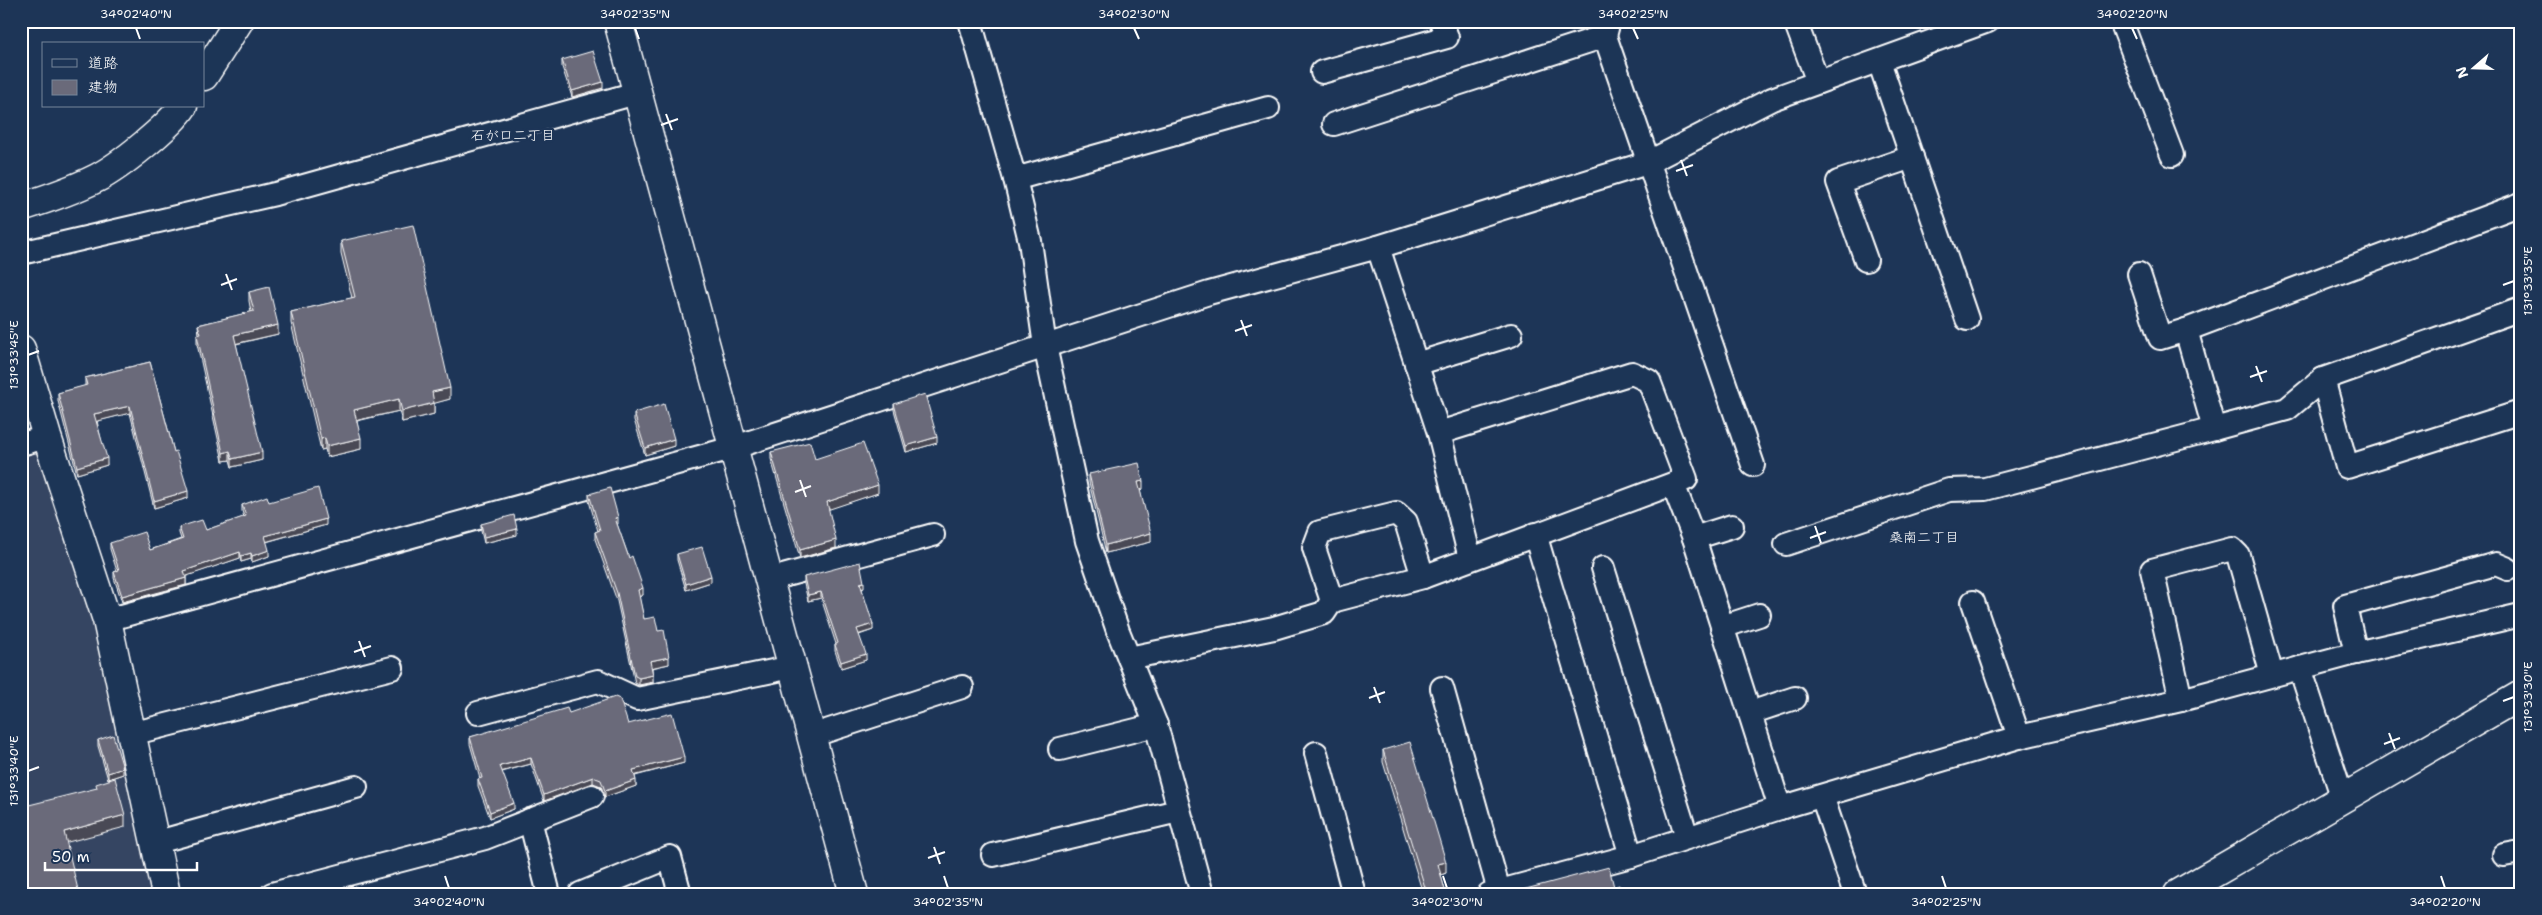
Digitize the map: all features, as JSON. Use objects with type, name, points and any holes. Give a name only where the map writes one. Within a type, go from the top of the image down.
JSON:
[{"type":"street","points":[[205,74],[239,21]]},
{"type":"street","points":[[618,21],[854,894]]},
{"type":"street","points":[[970,21],[1015,179],[1030,241],[1045,346],[1087,541],[1129,658],[1156,725],[1202,894]]},
{"type":"street","points":[[1322,72],[1447,37],[1441,21]]},
{"type":"street","points":[[1794,21],[1818,82]]},
{"type":"street","points":[[107,620],[732,448],[1209,292],[1378,247],[1647,163],[1772,99],[1988,21]]},
{"type":"street","points":[[2121,21],[2172,155]]},
{"type":"street","points":[[1334,124],[1607,29],[1647,163],[1753,464]]},
{"type":"street","points":[[1879,61],[1967,319]]},
{"type":"street","points":[[21,253],[276,194],[636,93]]},
{"type":"street","points":[[21,207],[98,177],[146,142],[178,114],[182,108]]},
{"type":"street","points":[[1015,179],[1268,108]]},
{"type":"street","points":[[1866,260],[1838,182],[1912,157]]},
{"type":"street","points":[[2139,274],[2160,338],[2186,330],[2521,204]]},
{"type":"street","points":[[1378,247],[1439,433],[1470,558]]},
{"type":"street","points":[[1786,544],[1949,490],[1985,489],[2287,409],[2324,379],[2521,309]]},
{"type":"street","points":[[2186,330],[2214,429]]},
{"type":"street","points":[[1416,364],[1511,335]]},
{"type":"street","points":[[21,349],[34,440],[107,620],[166,894]]},
{"type":"street","points":[[1129,658],[1274,628],[1324,613],[1332,601],[1423,577],[1686,479],[1649,380],[1632,373],[1439,433]]},
{"type":"street","points":[[2324,379],[2347,467],[2521,412]]},
{"type":"street","points":[[1673,484],[1694,538],[1780,808]]},
{"type":"street","points":[[1332,601],[1314,548],[1320,532],[1396,513],[1406,522],[1423,577]]},
{"type":"street","points":[[1694,538],[1732,526]]},
{"type":"street","points":[[1535,534],[1631,856]]},
{"type":"street","points":[[768,580],[933,535]]},
{"type":"street","points":[[2181,700],[2152,570],[2232,549],[2238,555],[2272,675]]},
{"type":"street","points":[[2356,653],[2345,606],[2496,564],[2508,569]]},
{"type":"street","points":[[1603,568],[1688,837]]},
{"type":"street","points":[[1974,602],[2019,737]]},
{"type":"street","points":[[1722,627],[1759,615]]},
{"type":"street","points":[[1442,688],[1494,892],[1631,856],[1780,808],[2019,737],[2181,700],[2356,653],[2521,615]]},
{"type":"street","points":[[478,713],[598,681],[637,699],[792,666]]},
{"type":"street","points":[[131,734],[392,668]]},
{"type":"street","points":[[2300,668],[2343,799]]},
{"type":"street","points":[[811,736],[962,688]]},
{"type":"street","points":[[2178,894],[2521,695]]},
{"type":"street","points":[[1750,713],[1795,698]]},
{"type":"street","points":[[1060,749],[1156,725]]},
{"type":"street","points":[[1316,753],[1354,894]]},
{"type":"street","points":[[154,843],[356,787]]},
{"type":"street","points":[[272,894],[485,838],[592,796]]},
{"type":"street","points":[[1822,796],[1855,894]]},
{"type":"street","points":[[993,855],[1178,811]]},
{"type":"street","points":[[530,820],[549,894]]},
{"type":"street","points":[[580,894],[670,857],[680,894]]},
{"type":"shaded area","points":[[47,437],[166,894],[21,894],[21,444]]},
{"type":"building","points":[[593,51],[603,82],[572,91],[562,60]]},
{"type":"building","points":[[413,225],[450,388],[432,392],[434,403],[402,411],[399,399],[354,410],[361,438],[327,446],[325,438],[321,439],[291,312],[355,297],[341,241]]},
{"type":"building","points":[[269,287],[278,325],[234,335],[262,452],[232,459],[230,451],[223,453],[197,335],[201,334],[198,325],[254,311],[249,292]]},
{"type":"building","points":[[150,362],[174,452],[176,451],[188,491],[154,501],[130,406],[94,414],[107,458],[77,467],[58,393],[87,385],[85,378]]},
{"type":"building","points":[[925,394],[937,437],[906,446],[894,404]]},
{"type":"building","points":[[664,404],[674,439],[645,448],[634,413]]},
{"type":"building","points":[[810,442],[815,459],[863,443],[878,485],[827,502],[836,540],[800,550],[771,452]]},
{"type":"building","points":[[1139,463],[1143,481],[1138,482],[1151,533],[1106,545],[1089,474]]},
{"type":"building","points":[[318,488],[326,519],[265,536],[269,550],[252,556],[251,553],[241,556],[240,552],[184,571],[186,578],[122,596],[114,572],[119,570],[110,543],[144,532],[150,550],[183,539],[179,527],[202,520],[206,530],[246,516],[242,505],[267,496],[269,502]]},
{"type":"building","points":[[610,488],[618,517],[615,518],[629,558],[632,556],[643,588],[638,590],[644,619],[655,617],[658,631],[664,630],[669,657],[650,661],[653,675],[639,678],[635,676],[617,593],[595,532],[600,530],[589,494]]},
{"type":"building","points":[[514,515],[517,529],[484,537],[481,524]]},
{"type":"building","points":[[702,547],[711,576],[686,584],[677,554]]},
{"type":"building","points":[[860,562],[864,582],[860,583],[873,624],[857,629],[866,654],[841,662],[835,645],[838,643],[821,592],[808,595],[804,577]]},
{"type":"building","points":[[615,697],[620,699],[628,724],[672,713],[684,757],[633,770],[636,780],[605,791],[601,780],[593,777],[544,795],[531,758],[500,766],[514,803],[490,812],[478,779],[482,778],[470,737],[567,708],[569,713]]},
{"type":"building","points":[[113,735],[123,768],[108,773],[98,740]]},
{"type":"building","points":[[1410,742],[1446,862],[1438,864],[1446,894],[1427,894],[1383,750]]},
{"type":"building","points":[[115,778],[125,815],[64,832],[79,894],[21,894],[21,807],[97,788],[96,784]]},
{"type":"building","points":[[1609,867],[1614,887],[1619,885],[1622,894],[1507,894]]},
{"type":"district","name":"石が口二丁目","points":[[513,135]]},
{"type":"district","name":"桑南二丁目","points":[[1924,537]]}]
